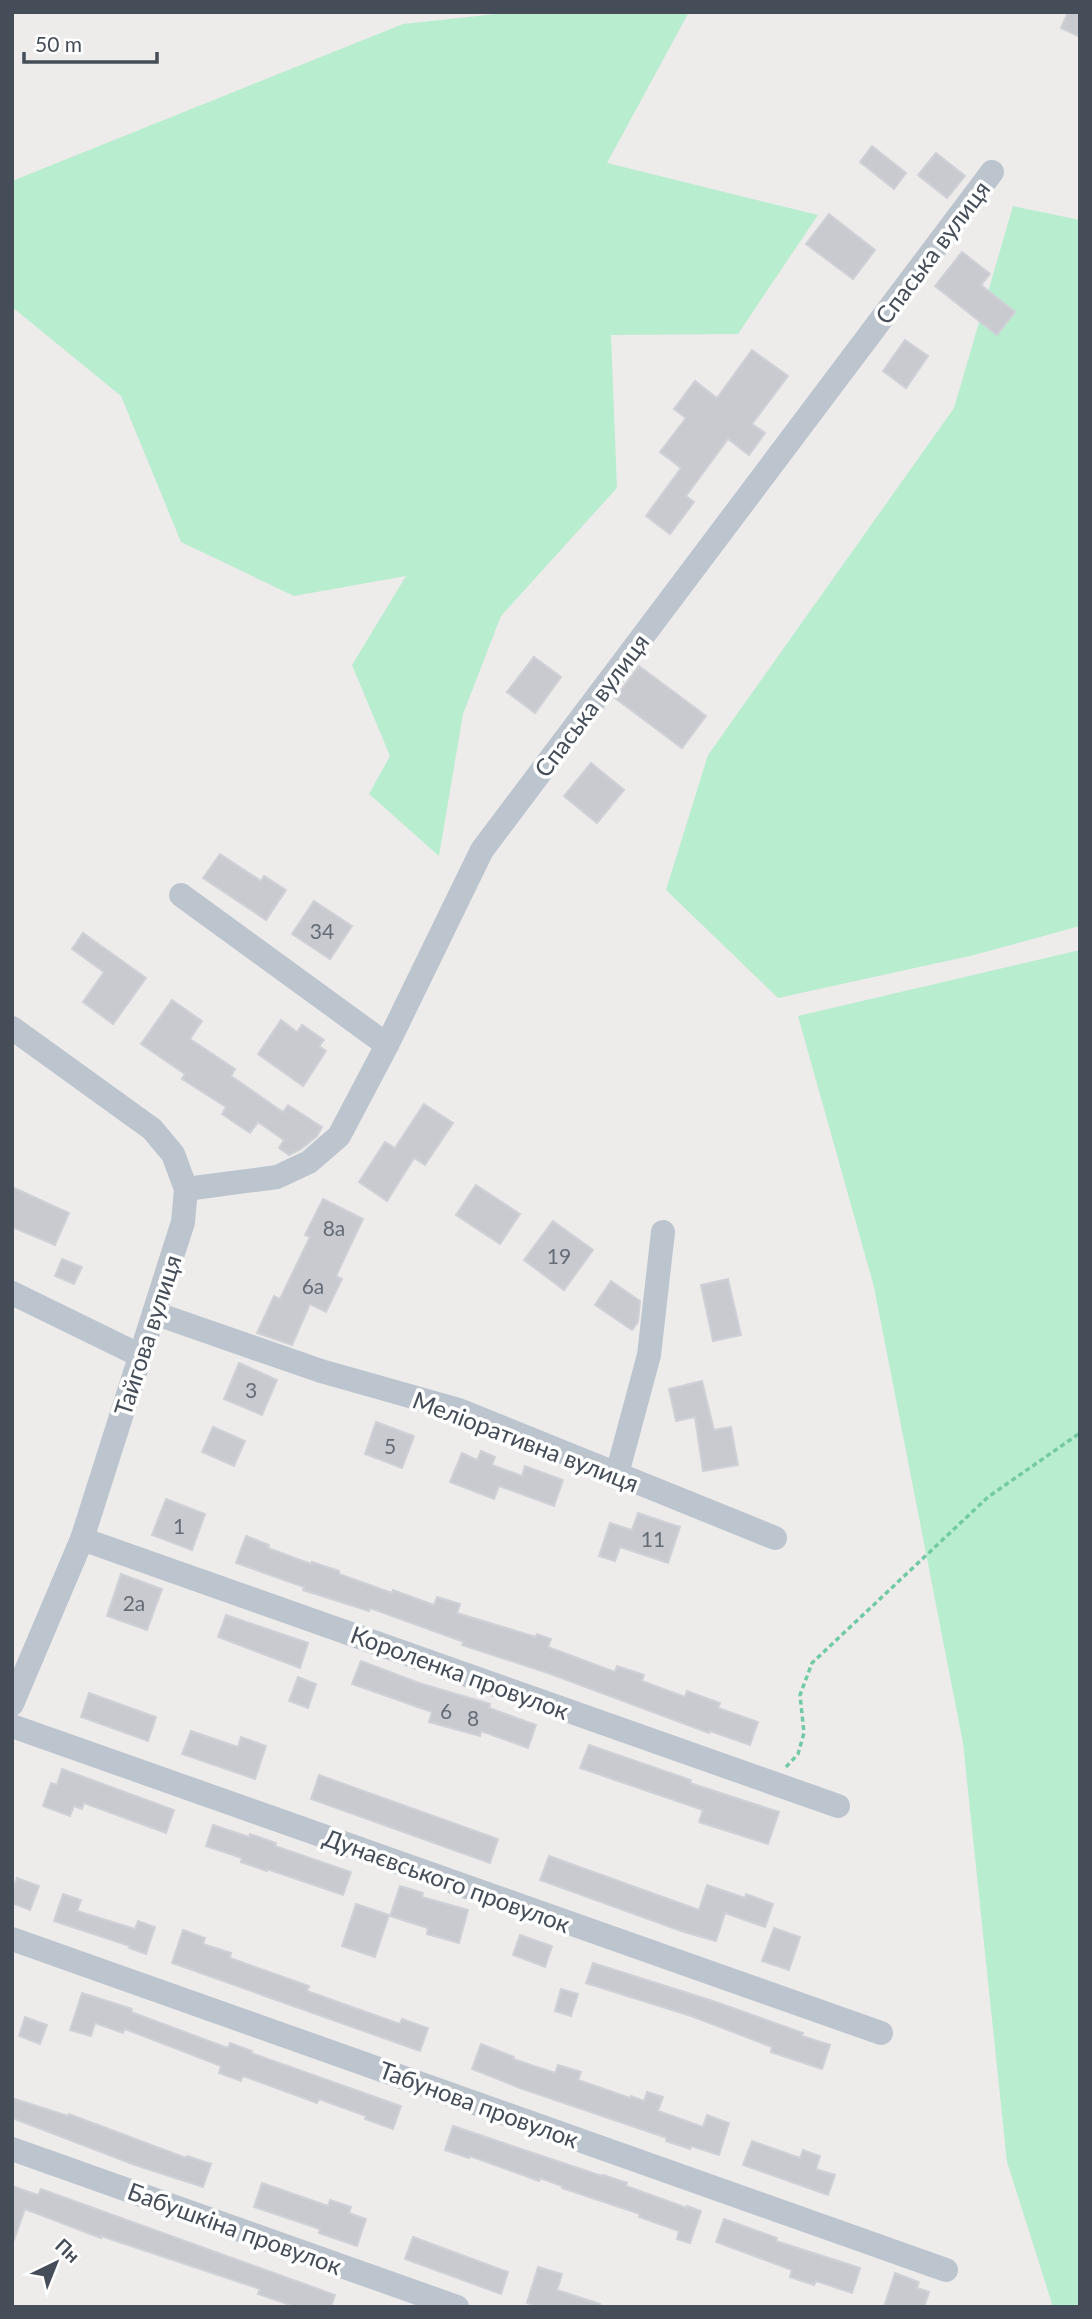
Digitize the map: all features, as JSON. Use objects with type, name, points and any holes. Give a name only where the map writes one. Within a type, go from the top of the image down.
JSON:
[{"type":"street","name":"Спаська вулиця","points":[[186,1189],[277,1177],[309,1161],[339,1136],[387,1045],[482,850],[992,172]]},
{"type":"street","points":[[181,895],[387,1045]]},
{"type":"street","name":"Тайгова вулиця","points":[[12,1028],[152,1129],[173,1154],[186,1189],[183,1222],[82,1539],[12,1704]]},
{"type":"street","points":[[617,1474],[649,1354],[663,1231]]},
{"type":"street","points":[[12,1293],[141,1356]]},
{"type":"street","name":"Меліоративна вулиця","points":[[155,1313],[321,1371],[459,1410],[775,1538]]},
{"type":"street","name":"Короленка провулок","points":[[82,1539],[838,1806]]},
{"type":"street","name":"Дунаєвського провулок","points":[[12,1726],[881,2033]]},
{"type":"street","name":"Табунова провулок","points":[[12,1939],[946,2270]]},
{"type":"street","name":"Бабушкіна провулок","points":[[12,2149],[457,2307]]},
{"type":"path","points":[[758,1778],[784,1768],[798,1754],[804,1733],[800,1696],[812,1663],[988,1497],[1080,1433]]},
{"type":"green space","points":[[514,12],[689,12],[607,163],[818,215],[738,334],[611,335],[617,488],[501,616],[463,714],[439,856],[369,794],[390,756],[352,665],[406,576],[294,596],[181,542],[121,396],[12,307],[12,181],[403,24]]},
{"type":"green space","points":[[1013,206],[1080,220],[1080,926],[974,955],[778,998],[666,890],[708,755],[954,408]]},
{"type":"green space","points":[[1080,950],[1080,2307],[1053,2307],[1007,2162],[963,1743],[874,1287],[798,1016]]},
{"type":"building","points":[[1068,12],[1080,12],[1080,37],[1061,28]]},
{"type":"building","points":[[872,146],[906,173],[894,189],[860,162]]},
{"type":"building","points":[[936,153],[965,176],[947,198],[918,175]]},
{"type":"building","points":[[829,214],[875,250],[853,279],[806,244]]},
{"type":"building","points":[[962,252],[990,274],[981,285],[1015,312],[997,335],[935,286]]},
{"type":"building","points":[[905,340],[928,356],[906,388],[883,371]]},
{"type":"building","points":[[752,350],[788,376],[752,424],[765,433],[749,455],[728,439],[686,496],[694,502],[670,534],[646,516],[681,468],[660,452],[686,418],[674,409],[695,381],[717,398]]},
{"type":"building","points":[[534,657],[561,677],[535,713],[507,692]]},
{"type":"building","points":[[639,666],[706,716],[682,748],[615,698]]},
{"type":"building","points":[[591,763],[624,790],[597,823],[564,796]]},
{"type":"building","points":[[220,854],[261,881],[264,876],[286,890],[266,920],[203,878]]},
{"type":"building","points":[[314,901],[352,926],[330,959],[292,934]]},
{"type":"building","points":[[83,933],[146,978],[113,1024],[83,1002],[104,972],[72,949]]},
{"type":"building","points":[[172,1000],[202,1021],[190,1039],[235,1069],[231,1076],[283,1112],[288,1105],[322,1127],[317,1136],[289,1155],[279,1148],[284,1140],[258,1122],[250,1133],[222,1114],[226,1107],[182,1079],[185,1074],[141,1044]]},
{"type":"building","points":[[281,1020],[297,1032],[302,1025],[324,1040],[319,1046],[326,1051],[303,1086],[258,1054]]},
{"type":"building","points":[[424,1104],[453,1123],[425,1165],[414,1158],[387,1201],[359,1182],[385,1142],[395,1148]]},
{"type":"building","points":[[476,1185],[520,1214],[500,1244],[456,1215]]},
{"type":"building","points":[[12,1187],[69,1213],[55,1245],[12,1227]]},
{"type":"building","points":[[323,1199],[363,1219],[336,1276],[342,1279],[326,1312],[310,1304],[292,1345],[257,1333],[274,1296],[280,1299],[310,1237],[305,1235]]},
{"type":"building","points":[[553,1221],[593,1250],[564,1290],[524,1260]]},
{"type":"building","points":[[62,1259],[82,1267],[74,1284],[55,1276]]},
{"type":"building","points":[[728,1279],[741,1335],[713,1341],[701,1285]]},
{"type":"building","points":[[611,1281],[640,1301],[638,1322],[632,1330],[595,1305]]},
{"type":"building","points":[[239,1363],[277,1380],[262,1415],[224,1399]]},
{"type":"building","points":[[702,1381],[714,1430],[731,1427],[738,1465],[703,1471],[695,1417],[676,1421],[669,1389]]},
{"type":"building","points":[[376,1422],[414,1436],[402,1468],[365,1454]]},
{"type":"building","points":[[213,1427],[245,1441],[234,1466],[202,1452]]},
{"type":"building","points":[[481,1451],[495,1457],[492,1465],[522,1476],[525,1466],[563,1480],[554,1506],[499,1486],[494,1499],[450,1482],[462,1453],[477,1460]]},
{"type":"building","points":[[166,1499],[205,1514],[192,1550],[152,1535]]},
{"type":"building","points":[[638,1513],[680,1527],[668,1563],[620,1547],[615,1561],[599,1556],[610,1523],[632,1530]]},
{"type":"building","points":[[246,1536],[269,1545],[268,1548],[339,1571],[339,1574],[392,1593],[393,1590],[434,1605],[437,1597],[460,1604],[457,1613],[536,1637],[537,1634],[551,1639],[548,1647],[615,1672],[617,1666],[644,1675],[642,1681],[685,1697],[687,1691],[720,1703],[718,1708],[758,1722],[750,1745],[710,1731],[709,1733],[548,1673],[462,1645],[464,1642],[370,1608],[369,1611],[303,1590],[304,1587],[236,1563]]},
{"type":"building","points":[[121,1574],[162,1589],[147,1630],[107,1616]]},
{"type":"building","points":[[226,1615],[308,1643],[300,1668],[218,1637]]},
{"type":"building","points":[[361,1661],[419,1683],[490,1704],[489,1708],[536,1725],[528,1748],[481,1731],[480,1736],[429,1722],[432,1712],[352,1684]]},
{"type":"building","points":[[298,1677],[316,1684],[308,1708],[289,1701]]},
{"type":"building","points":[[89,1693],[156,1717],[148,1741],[81,1717]]},
{"type":"building","points":[[191,1731],[238,1747],[241,1737],[266,1746],[255,1779],[182,1754]]},
{"type":"building","points":[[589,1745],[691,1780],[690,1783],[779,1812],[768,1844],[699,1822],[703,1810],[580,1768]]},
{"type":"building","points":[[62,1769],[174,1810],[166,1833],[84,1803],[82,1809],[74,1806],[70,1816],[43,1806],[51,1783],[57,1785]]},
{"type":"building","points":[[319,1775],[498,1839],[490,1863],[311,1799]]},
{"type":"building","points":[[213,1825],[249,1837],[250,1834],[276,1843],[275,1846],[351,1872],[343,1895],[241,1862],[242,1858],[206,1846]]},
{"type":"building","points":[[549,1856],[699,1910],[707,1885],[745,1898],[746,1894],[773,1904],[765,1927],[725,1913],[716,1941],[540,1880]]},
{"type":"building","points":[[17,1878],[39,1886],[30,1910],[12,1903],[12,1891]]},
{"type":"building","points":[[400,1886],[423,1893],[422,1897],[468,1910],[459,1943],[427,1934],[428,1928],[390,1916]]},
{"type":"building","points":[[63,1894],[81,1900],[77,1911],[135,1929],[138,1921],[155,1927],[146,1954],[129,1948],[130,1946],[54,1921]]},
{"type":"building","points":[[356,1904],[389,1915],[375,1957],[342,1946]]},
{"type":"building","points":[[774,1928],[800,1937],[789,1970],[762,1961]]},
{"type":"building","points":[[183,1930],[205,1938],[203,1944],[231,1953],[230,1958],[309,1986],[307,1991],[400,2024],[402,2019],[428,2028],[420,2051],[172,1963]]},
{"type":"building","points":[[520,1935],[552,1946],[545,1967],[513,1955]]},
{"type":"building","points":[[593,1963],[713,2001],[830,2045],[822,2069],[771,2052],[772,2047],[691,2016],[586,1983]]},
{"type":"building","points":[[561,1989],[578,1994],[571,2016],[555,2011]]},
{"type":"building","points":[[82,1993],[132,2009],[131,2012],[228,2048],[230,2043],[252,2051],[251,2053],[401,2106],[393,2129],[319,2099],[317,2103],[243,2076],[241,2081],[219,2073],[221,2066],[125,2029],[123,2033],[95,2023],[91,2036],[70,2030]]},
{"type":"building","points":[[25,2017],[47,2025],[40,2044],[19,2036]]},
{"type":"building","points":[[481,2044],[514,2057],[513,2059],[555,2073],[558,2065],[581,2072],[578,2080],[630,2098],[631,2096],[644,2101],[647,2092],[663,2097],[658,2111],[703,2127],[707,2115],[729,2123],[719,2155],[666,2141],[667,2138],[472,2069]]},
{"type":"building","points":[[12,2098],[68,2116],[69,2114],[186,2158],[187,2156],[211,2164],[203,2187],[135,2165],[12,2118]]},
{"type":"building","points":[[453,2126],[627,2183],[626,2186],[701,2211],[690,2243],[677,2239],[679,2231],[639,2217],[640,2214],[540,2178],[539,2181],[470,2156],[469,2158],[445,2150]]},
{"type":"building","points":[[752,2141],[800,2158],[803,2150],[820,2156],[816,2169],[835,2175],[828,2195],[743,2165]]},
{"type":"building","points":[[262,2183],[328,2206],[330,2200],[351,2207],[349,2213],[366,2219],[357,2246],[319,2233],[320,2229],[254,2207]]},
{"type":"building","points":[[12,2186],[38,2195],[41,2189],[335,2295],[331,2307],[296,2307],[258,2294],[260,2289],[101,2238],[25,2209],[14,2240]]},
{"type":"building","points":[[724,2219],[777,2238],[776,2241],[860,2268],[852,2293],[816,2281],[814,2285],[790,2277],[792,2270],[716,2242]]},
{"type":"building","points":[[413,2237],[508,2272],[501,2294],[405,2259]]},
{"type":"building","points":[[538,2267],[562,2274],[557,2290],[600,2304],[599,2307],[538,2307],[527,2303]]},
{"type":"building","points":[[895,2273],[919,2282],[917,2288],[929,2292],[924,2307],[884,2307]]}]
